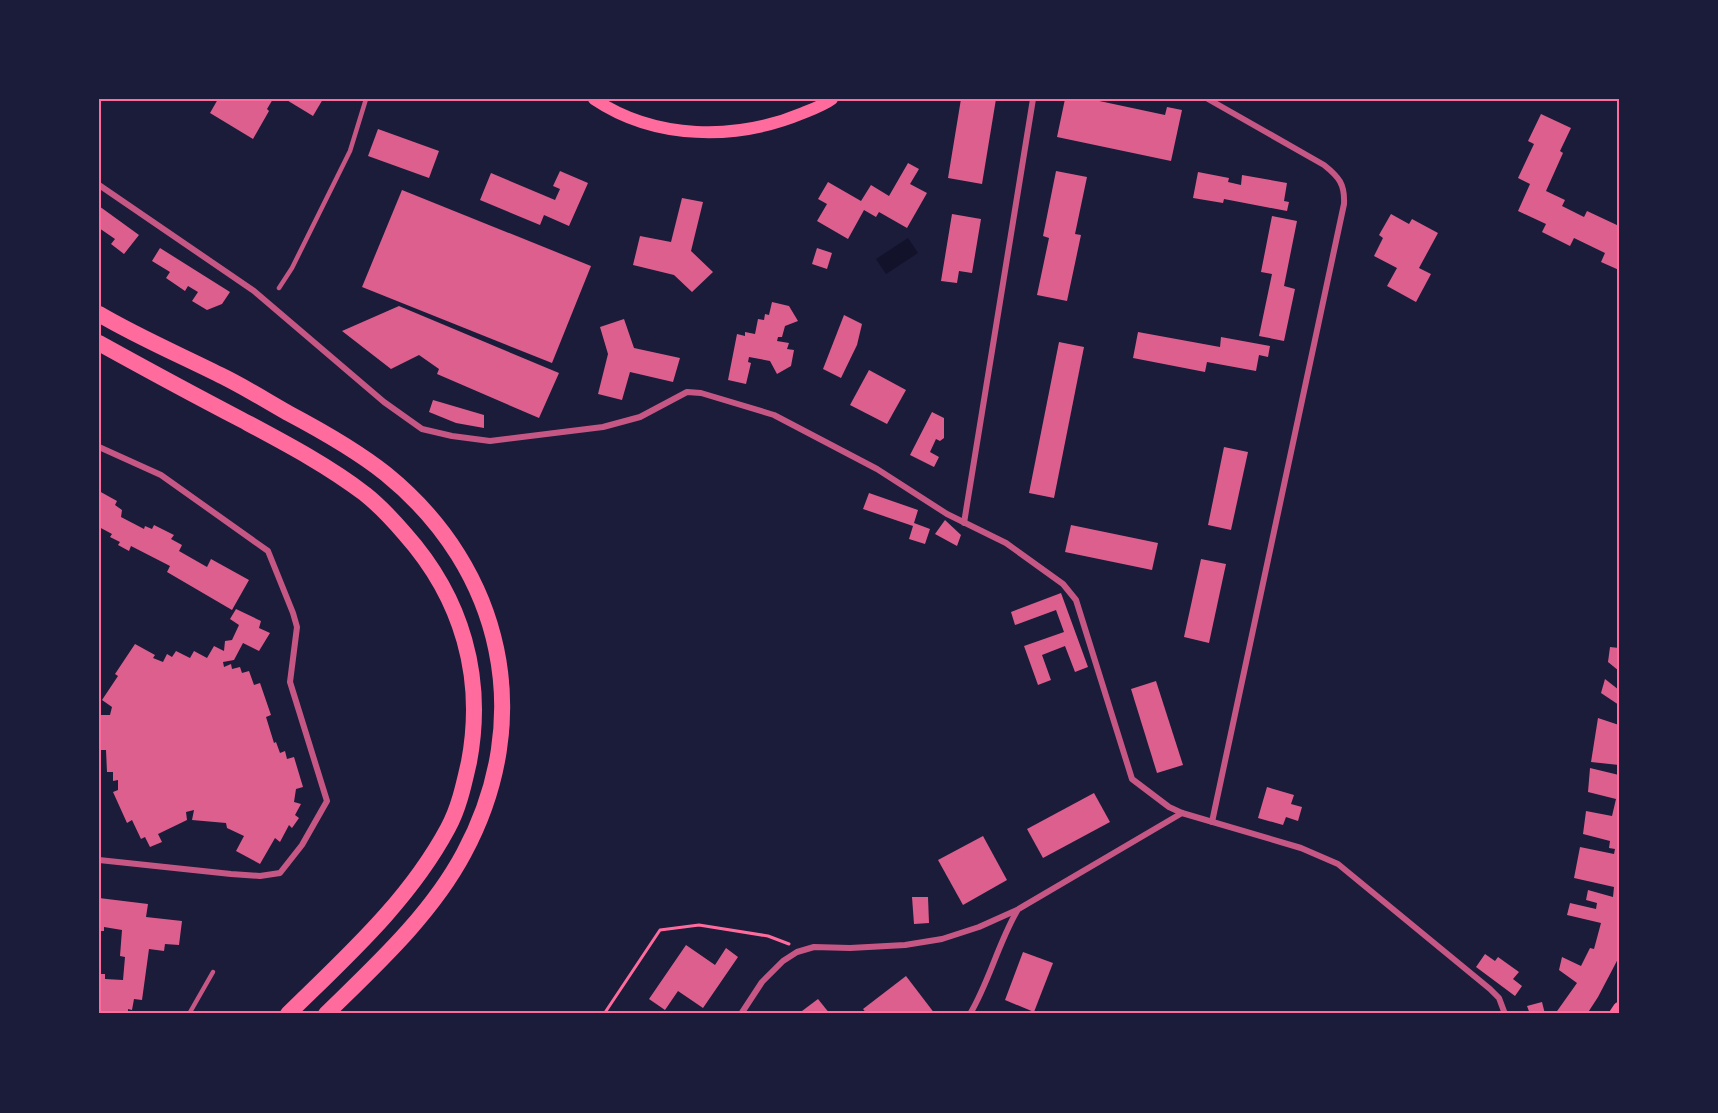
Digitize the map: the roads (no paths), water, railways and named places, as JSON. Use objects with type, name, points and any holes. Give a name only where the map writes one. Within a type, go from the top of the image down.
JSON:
[{"type":"highway","points":[[99,314],[159,347],[221,375],[337,440],[386,474],[431,516],[451,543],[478,592],[489,621],[498,651],[502,684],[502,719],[497,763],[483,810],[464,853],[445,884],[382,959],[326,1014]]},
{"type":"highway","points":[[99,342],[316,460],[366,495],[422,552],[447,593],[461,627],[471,663],[475,704],[474,723],[464,788],[449,826],[431,857],[399,900],[364,940],[288,1014]]},
{"type":"main road","points":[[594,99],[630,118],[665,129],[702,133],[744,130],[781,122],[832,99]]},
{"type":"main road","points":[[1615,1014],[1619,1008]]},
{"type":"street","points":[[964,523],[1034,99]]},
{"type":"street","points":[[1208,99],[1324,165],[1338,176],[1345,191],[1327,287],[1212,822]]},
{"type":"street","points":[[99,185],[254,291],[384,402],[422,429],[490,441],[603,427],[640,417],[687,392],[694,392],[774,415],[876,469],[964,523],[1006,543],[1063,584],[1076,600],[1132,779],[1169,807],[1182,813],[1301,848],[1338,864],[1490,989],[1498,998],[1505,1014]]},
{"type":"street","points":[[99,447],[161,475],[268,551],[297,627],[290,682],[327,801],[302,845],[280,873],[260,876],[231,874],[99,860]]},
{"type":"street","points":[[741,1014],[762,982],[783,961],[797,952],[814,947],[850,948],[915,944],[942,939],[979,927],[1017,910],[1182,813]]},
{"type":"street","points":[[970,1014],[1005,932],[1017,910]]},
{"type":"lane","points":[[279,288],[292,268],[350,152],[366,99]]},
{"type":"lane","points":[[189,1014],[213,972]]}]
